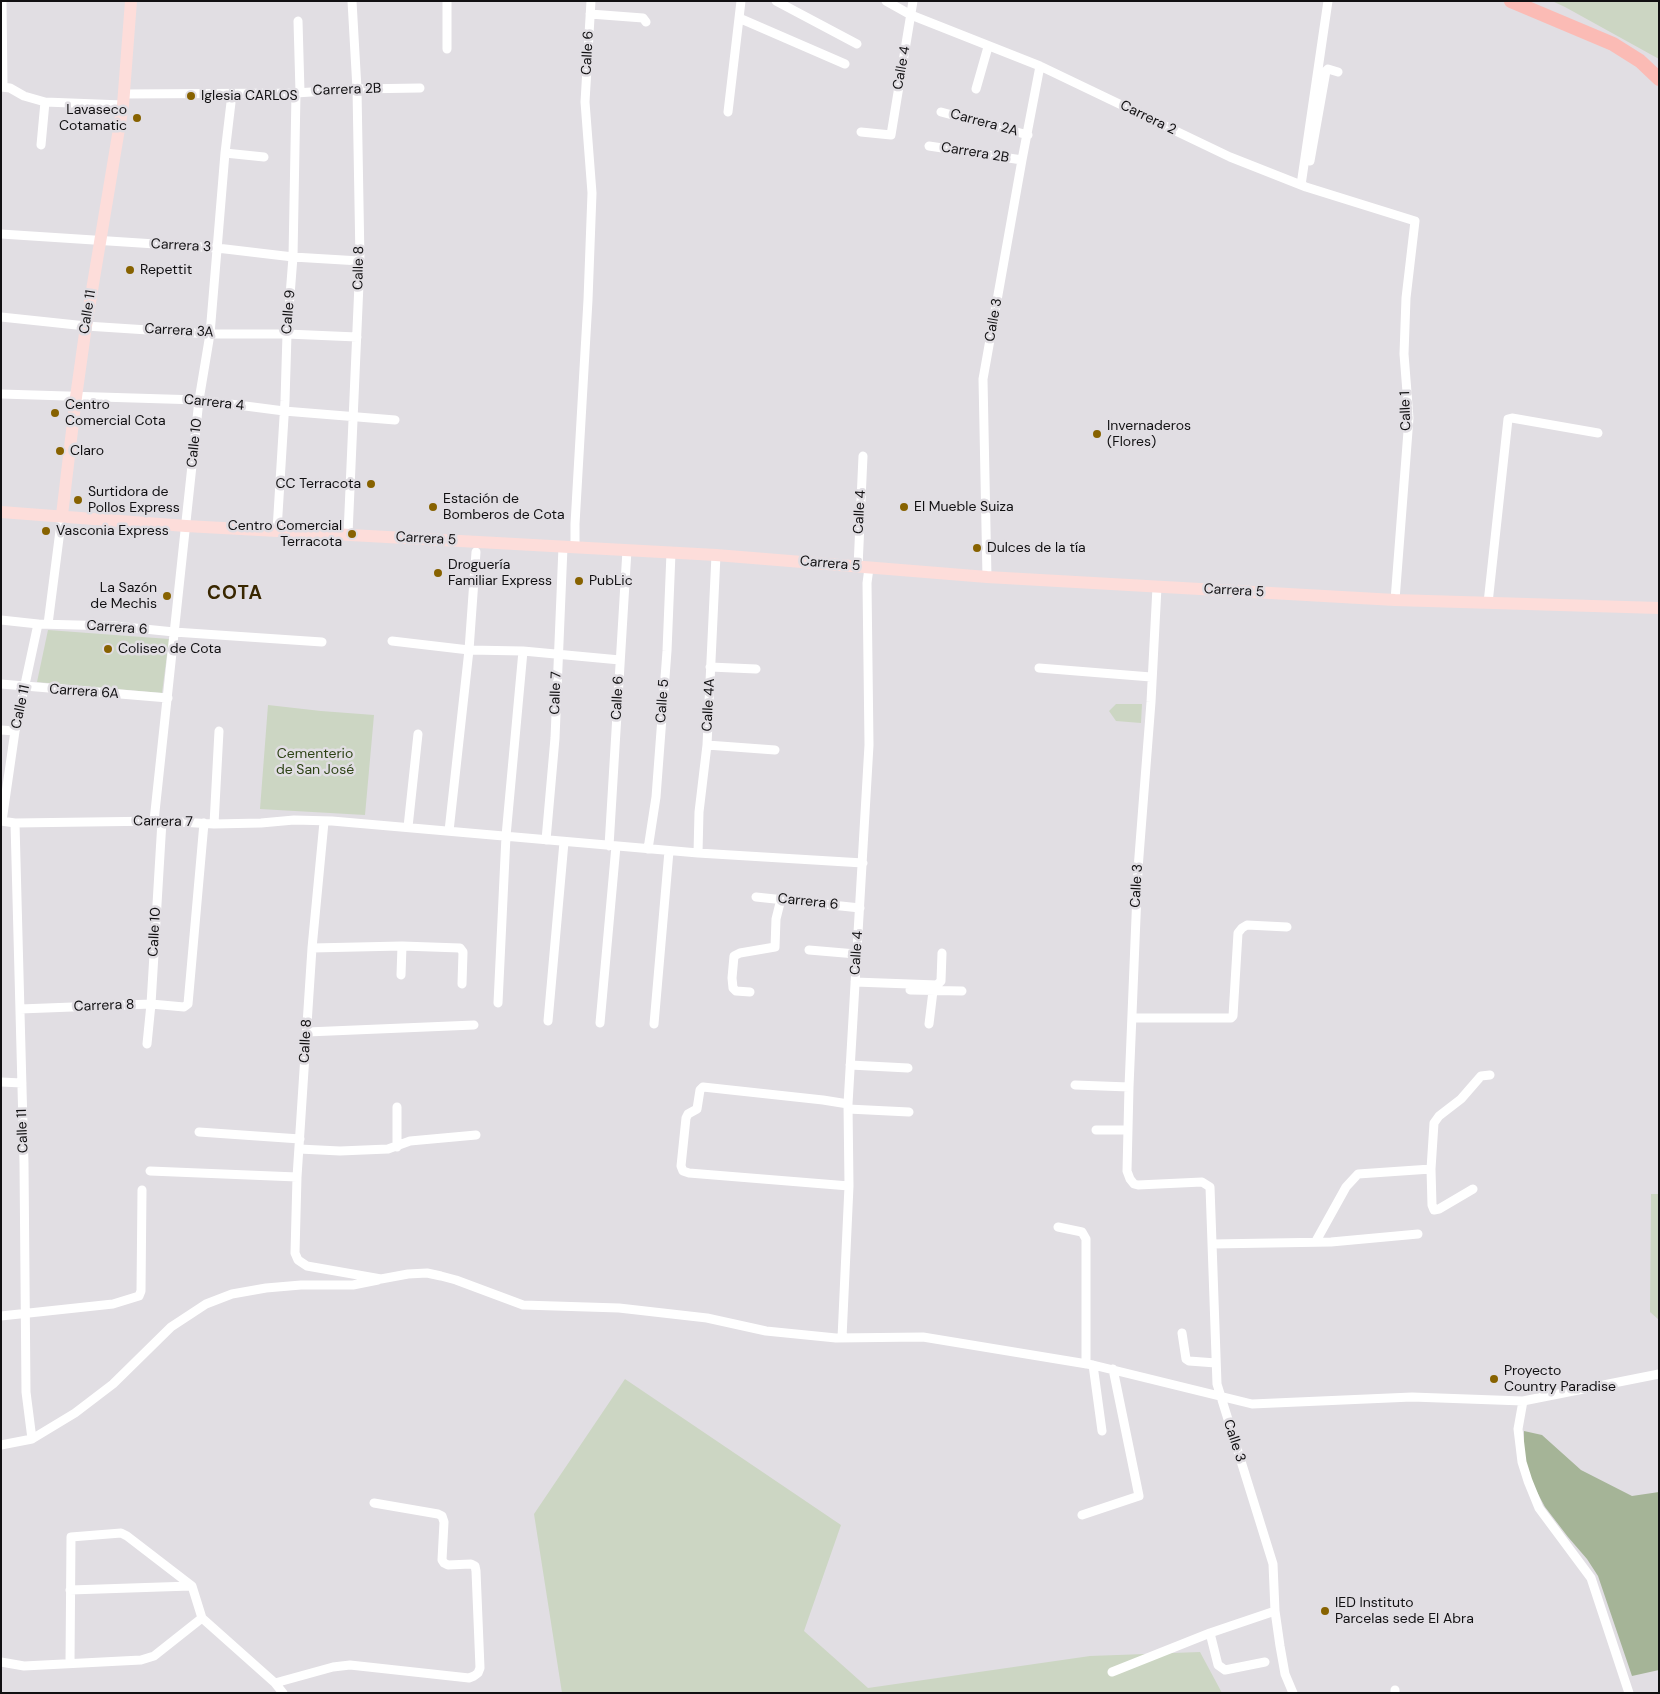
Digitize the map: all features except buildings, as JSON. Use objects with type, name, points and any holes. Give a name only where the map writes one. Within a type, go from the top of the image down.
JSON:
[{"type":"main road","name":"Calle 11","points":[[62,516],[86,326],[123,99],[131,1]]},
{"type":"main road","points":[[1511,1],[1613,44],[1640,61],[1659,79]]},
{"type":"main road","name":"Carrera 5","points":[[1,512],[186,526],[716,555],[986,577],[1395,600],[1659,608]]},
{"type":"street","points":[[2,1],[2,87]]},
{"type":"street","name":"Calle 8","points":[[348,534],[360,261],[357,89],[352,1]]},
{"type":"street","points":[[447,1],[447,49]]},
{"type":"street","name":"Calle 6","points":[[569,547],[575,524],[588,300],[592,193],[586,105],[591,1]]},
{"type":"street","points":[[728,112],[741,1]]},
{"type":"street","points":[[776,1],[857,44]]},
{"type":"street","name":"Carrera 2","points":[[886,1],[911,15],[1040,66],[1230,157],[1303,186],[1415,222]]},
{"type":"street","name":"Calle 4","points":[[861,132],[891,135],[913,1]]},
{"type":"street","points":[[1303,186],[1328,1]]},
{"type":"street","points":[[590,14],[642,18],[646,22]]},
{"type":"street","points":[[739,18],[845,64]]},
{"type":"street","name":"Calle 9","points":[[277,530],[293,257],[298,92],[298,21]]},
{"type":"street","points":[[976,89],[988,46]]},
{"type":"street","name":"Calle 3","points":[[986,577],[983,379],[1040,66]]},
{"type":"street","points":[[1303,186],[1326,71],[1328,69],[1338,72]]},
{"type":"street","name":"Carrera 2B","points":[[2,87],[10,88],[24,96],[45,102],[420,88]]},
{"type":"street","name":"Calle 10","points":[[147,1044],[152,1004],[158,821],[168,698],[199,400],[210,334],[232,94]]},
{"type":"street","points":[[41,145],[45,102]]},
{"type":"street","name":"Carrera 2A","points":[[941,112],[1028,135]]},
{"type":"street","name":"Carrera 2B","points":[[929,146],[1022,160]]},
{"type":"street","points":[[226,153],[264,157]]},
{"type":"street","name":"Calle 1","points":[[1395,600],[1409,418],[1404,354],[1406,307],[1415,222]]},
{"type":"street","name":"Carrera 3","points":[[1,234],[100,242],[218,248],[293,257],[360,261]]},
{"type":"street","name":"Carrera 3A","points":[[1,317],[86,326],[210,334],[287,334],[357,337]]},
{"type":"street","name":"Carrera 4","points":[[1,394],[199,400],[284,412],[395,420]]},
{"type":"street","points":[[1488,603],[1508,420],[1512,418],[1598,433]]},
{"type":"street","name":"Calle 4","points":[[842,1338],[848,1186],[848,1107],[869,745],[867,603],[863,567],[863,456]]},
{"type":"street","name":"Calle 11","points":[[2,820],[15,731],[43,624],[62,516]]},
{"type":"street","name":"Calle 7","points":[[546,840],[555,738],[558,655],[569,547]]},
{"type":"street","name":"Calle 6","points":[[600,1023],[613,846],[620,660],[628,550]]},
{"type":"street","points":[[449,831],[469,650],[476,552]]},
{"type":"street","name":"Calle 5","points":[[648,849],[658,768],[667,651],[671,553]]},
{"type":"street","name":"Calle 4A","points":[[698,853],[699,812],[707,745],[716,555]]},
{"type":"street","name":"Calle 3","points":[[1157,586],[1151,702],[1138,869],[1127,1171],[1134,1184],[1202,1182],[1210,1187],[1217,1384],[1273,1564],[1275,1611],[1285,1674],[1293,1693]]},
{"type":"street","name":"Carrera 6","points":[[1,620],[43,624],[115,626],[322,642]]},
{"type":"street","points":[[392,641],[469,650],[523,651],[620,660]]},
{"type":"street","points":[[498,1003],[506,836],[523,651]]},
{"type":"street","points":[[710,667],[756,669]]},
{"type":"street","points":[[1039,668],[1151,677]]},
{"type":"street","name":"Carrera 6A","points":[[1,684],[168,698]]},
{"type":"street","points":[[1,730],[15,731]]},
{"type":"street","points":[[214,824],[219,730]]},
{"type":"street","points":[[408,827],[418,734]]},
{"type":"street","points":[[707,745],[775,750]]},
{"type":"street","name":"Carrera 7","points":[[2,820],[15,823],[158,821],[214,824],[294,820],[332,821],[669,851],[863,863]]},
{"type":"street","name":"Calle 8","points":[[324,822],[312,948],[297,1177],[295,1253],[298,1260],[307,1266],[381,1279]]},
{"type":"street","name":"Calle 11","points":[[15,823],[22,1083],[26,1392],[32,1439]]},
{"type":"street","name":"Carrera 8","points":[[20,1009],[152,1004],[184,1006],[188,1004],[204,823]]},
{"type":"street","points":[[548,1021],[564,842]]},
{"type":"street","points":[[654,1024],[669,851]]},
{"type":"street","name":"Carrera 6","points":[[756,896],[860,908]]},
{"type":"street","points":[[750,992],[736,991],[733,988],[734,956],[740,952],[776,947],[776,918],[781,899]]},
{"type":"street","points":[[1132,1018],[1230,1019],[1233,1016],[1238,933],[1247,925],[1287,927]]},
{"type":"street","points":[[312,948],[402,946],[460,948],[463,952],[462,984]]},
{"type":"street","points":[[401,975],[402,946]]},
{"type":"street","points":[[809,950],[856,954]]},
{"type":"street","points":[[855,984],[937,985],[941,981],[942,953]]},
{"type":"street","points":[[855,984],[933,991],[962,991]]},
{"type":"street","points":[[929,1024],[933,991]]},
{"type":"street","points":[[307,1032],[474,1025]]},
{"type":"street","points":[[850,1065],[908,1068]]},
{"type":"street","points":[[1473,1189],[1434,1210],[1432,1205],[1430,1169],[1434,1123],[1439,1116],[1461,1100],[1481,1076],[1490,1075]]},
{"type":"street","points":[[1,1082],[22,1083]]},
{"type":"street","points":[[1075,1085],[1129,1087]]},
{"type":"street","points":[[848,1186],[683,1171],[681,1166],[686,1118],[688,1114],[697,1109],[700,1090],[703,1087],[823,1100],[848,1107],[909,1112]]},
{"type":"street","points":[[397,1107],[397,1147]]},
{"type":"street","points":[[1096,1130],[1128,1130]]},
{"type":"street","points":[[199,1132],[300,1138]]},
{"type":"street","points":[[299,1149],[388,1149],[410,1141],[476,1135]]},
{"type":"street","points":[[1316,1241],[1346,1187],[1358,1174],[1430,1169]]},
{"type":"street","points":[[150,1171],[297,1177]]},
{"type":"street","points":[[1,1316],[113,1304],[140,1294],[142,1190]]},
{"type":"street","points":[[1058,1227],[1082,1232],[1086,1239],[1090,1364],[1102,1431]]},
{"type":"street","points":[[1212,1244],[1332,1242],[1418,1234]]},
{"type":"street","points":[[1,1445],[32,1439],[75,1413],[113,1384],[171,1327],[206,1304],[232,1294],[266,1288],[353,1285],[408,1274],[427,1274],[456,1280],[522,1304],[619,1308],[708,1318],[766,1331],[842,1338],[923,1337],[1090,1364],[1252,1404],[1412,1397],[1523,1401],[1659,1374]]},
{"type":"street","points":[[1182,1333],[1186,1359],[1192,1362],[1216,1363]]},
{"type":"street","points":[[1082,1515],[1139,1496],[1113,1369]]},
{"type":"street","points":[[1523,1401],[1518,1429],[1522,1462],[1528,1481],[1539,1508],[1591,1578],[1625,1683],[1630,1693]]},
{"type":"street","points":[[275,1683],[320,1670],[350,1665],[469,1678],[478,1673],[480,1668],[475,1566],[471,1564],[448,1565],[442,1560],[444,1522],[442,1516],[374,1503]]},
{"type":"street","points":[[70,1663],[71,1537],[114,1533],[127,1536],[192,1586],[202,1618],[275,1683],[283,1693]]},
{"type":"street","points":[[70,1590],[192,1586]]},
{"type":"street","points":[[1112,1672],[1210,1633],[1275,1611]]},
{"type":"street","points":[[1,1662],[24,1666],[141,1660],[154,1656],[202,1618]]},
{"type":"street","points":[[1210,1633],[1218,1665],[1225,1670],[1265,1662]]},
{"type":"green space","points":[[1552,1],[1659,1],[1659,59],[1565,7]]},
{"type":"green space","points":[[48,630],[169,639],[162,693],[37,682]]},
{"type":"green space","points":[[1116,704],[1142,704],[1141,723],[1116,721],[1109,711]]},
{"type":"green space","name":"Cementerio de San José","points":[[268,705],[374,715],[365,815],[260,809]]},
{"type":"green space","points":[[1651,1194],[1659,1194],[1659,1320],[1650,1312]]},
{"type":"green space","points":[[625,1379],[841,1525],[804,1631],[868,1688],[1090,1656],[1200,1652],[1222,1693],[562,1693],[534,1514]]},
{"type":"green space","points":[[1524,1431],[1542,1435],[1581,1470],[1632,1496],[1659,1492],[1659,1670],[1632,1676],[1598,1576],[1587,1559],[1545,1507],[1531,1481],[1524,1462]]},
{"type":"place","name":"Iglesia CARLOS","points":[[191,96]]},
{"type":"place","name":"Lavaseco Cotamatic","points":[[137,118]]},
{"type":"place","name":"Repettit","points":[[130,270]]},
{"type":"place","name":"Centro Comercial Cota","points":[[55,413]]},
{"type":"place","name":"Invernaderos (Flores)","points":[[1097,434]]},
{"type":"place","name":"Claro","points":[[60,451]]},
{"type":"place","name":"CC Terracota","points":[[371,484]]},
{"type":"place","name":"Surtidora de Pollos Express","points":[[78,500]]},
{"type":"place","name":"Estación de Bomberos de Cota","points":[[433,507]]},
{"type":"place","name":"El Mueble Suiza","points":[[904,507]]},
{"type":"place","name":"Vasconia Express","points":[[46,531]]},
{"type":"place","name":"Centro Comercial Terracota","points":[[352,534]]},
{"type":"place","name":"Dulces de la tía","points":[[977,548]]},
{"type":"place","name":"Droguería Familiar Express","points":[[438,573]]},
{"type":"place","name":"PubLic","points":[[579,581]]},
{"type":"place","name":"La Sazón de Mechis","points":[[167,596]]},
{"type":"place","name":"Coliseo de Cota","points":[[108,649]]},
{"type":"place","name":"Proyecto Country Paradise","points":[[1494,1379]]},
{"type":"place","name":"IED Instituto Parcelas sede El Abra","points":[[1325,1611]]},
{"type":"district","name":"COTA","points":[[235,594]]}]
